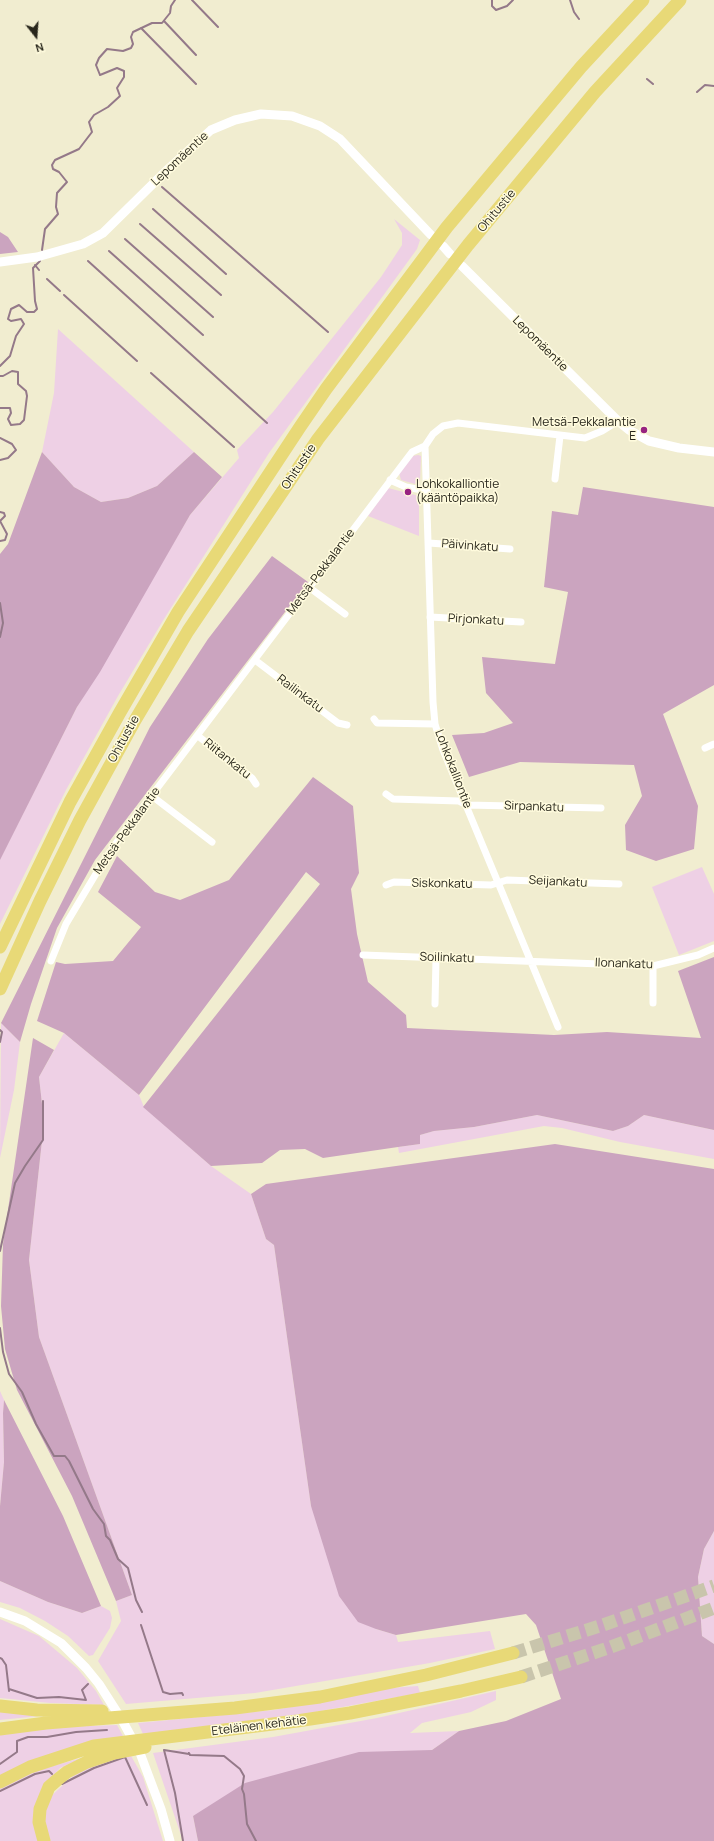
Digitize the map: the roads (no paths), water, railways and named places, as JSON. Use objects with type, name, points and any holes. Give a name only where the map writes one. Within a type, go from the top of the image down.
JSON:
[{"type":"highway","name":"Ohitustie","points":[[0,947],[70,802],[123,707],[178,612],[300,427],[326,389],[447,227],[581,67],[643,0]]},
{"type":"highway","name":"Ohitustie","points":[[0,989],[30,920],[80,820],[134,722],[188,632],[318,439],[468,245],[596,92],[680,0]]},
{"type":"highway","name":"Eteläinen kehätie","points":[[0,1729],[46,1723],[235,1708],[320,1697],[368,1688],[513,1653]]},
{"type":"highway","name":"Eteläinen kehätie","points":[[0,1782],[30,1767],[94,1746],[297,1721],[401,1703],[521,1677]]},
{"type":"highway","points":[[0,1706],[30,1710],[76,1711],[235,1708]]},
{"type":"highway","points":[[44,1841],[39,1822],[42,1803],[49,1787],[67,1772],[87,1762],[114,1753],[237,1729]]},
{"type":"street","name":"Lepomäentie","points":[[0,262],[37,257],[83,244],[103,233],[167,170],[211,130],[235,120],[261,114],[292,116],[320,126],[340,139],[431,235]]},
{"type":"street","points":[[443,246],[450,254]]},
{"type":"street","name":"Lepomäentie","points":[[462,266],[618,421]]},
{"type":"street","points":[[618,421],[649,441],[679,448],[714,452]]},
{"type":"street","name":"Metsä-Pekkalantie","points":[[51,961],[66,924],[102,862],[412,452],[425,446],[433,434],[443,426],[458,423],[584,438],[602,431],[618,421]]},
{"type":"street","points":[[555,478],[560,436]]},
{"type":"street","name":"Lohkokalliontie","points":[[425,446],[433,702],[435,724],[443,750],[558,1027]]},
{"type":"street","points":[[390,480],[406,487],[427,491]]},
{"type":"street","name":"Päivinkatu","points":[[429,543],[510,549]]},
{"type":"street","points":[[310,588],[345,614]]},
{"type":"street","name":"Pirjonkatu","points":[[430,617],[521,622]]},
{"type":"street","name":"Railinkatu","points":[[255,660],[338,723],[347,725]]},
{"type":"street","points":[[374,719],[377,723],[435,724]]},
{"type":"street","name":"Riitankatu","points":[[198,736],[252,778],[256,784]]},
{"type":"street","points":[[705,748],[714,744]]},
{"type":"street","name":"Sirpankatu","points":[[386,794],[393,799],[459,801],[467,805],[601,808]]},
{"type":"street","points":[[152,796],[212,842]]},
{"type":"street","name":"Seijankatu","points":[[498,883],[507,880],[619,884]]},
{"type":"street","name":"Siskonkatu","points":[[386,885],[394,882],[491,885],[498,883]]},
{"type":"street","name":"Ilonankatu","points":[[531,961],[653,966],[679,960],[714,948]]},
{"type":"street","name":"Soilinkatu","points":[[364,955],[531,961]]},
{"type":"street","points":[[434,1004],[436,958]]},
{"type":"street","points":[[653,966],[653,1003]]},
{"type":"street","points":[[0,1612],[38,1628],[61,1643],[86,1668],[99,1684],[125,1725],[148,1773],[170,1841]]},
{"type":"waterway","points":[[42,250],[45,229],[58,214],[56,207],[57,193],[67,182],[59,172],[53,169],[52,165],[55,160],[79,149],[92,132],[89,122],[94,115],[108,107],[120,96],[117,88],[124,77],[124,71],[117,68],[100,75],[96,65],[99,58],[107,49],[123,51],[131,48],[133,44],[131,37],[133,32],[152,23],[162,23],[170,13],[171,6],[175,0]]},
{"type":"waterway","points":[[192,0],[218,27]]},
{"type":"waterway","points":[[492,0],[492,6],[496,10],[507,6],[513,0]]},
{"type":"waterway","points":[[570,0],[574,12],[579,19]]},
{"type":"waterway","points":[[164,21],[196,55]]},
{"type":"waterway","points":[[141,28],[196,84]]},
{"type":"waterway","points":[[647,79],[653,84]]},
{"type":"waterway","points":[[697,92],[705,85],[714,86]]},
{"type":"waterway","points":[[162,187],[328,332]]},
{"type":"waterway","points":[[153,209],[226,274]]},
{"type":"waterway","points":[[140,224],[221,295]]},
{"type":"waterway","points":[[125,239],[213,317]]},
{"type":"waterway","points":[[109,251],[203,335]]},
{"type":"waterway","points":[[0,366],[10,356],[16,336],[24,324],[21,319],[11,321],[8,319],[11,309],[19,305],[27,312],[34,312],[37,309],[35,301],[33,268],[40,261]]},
{"type":"waterway","points":[[88,261],[267,423]]},
{"type":"waterway","points":[[35,265],[39,270]]},
{"type":"waterway","points":[[47,279],[60,291]]},
{"type":"waterway","points":[[64,295],[137,361]]},
{"type":"waterway","points":[[0,376],[12,371],[18,372],[18,384],[26,391],[27,396],[24,420],[20,424],[11,425],[8,419],[11,413],[10,408],[0,408]]},
{"type":"waterway","points":[[151,373],[234,447]]},
{"type":"waterway","points":[[0,438],[12,444],[16,450],[8,458],[0,460]]},
{"type":"waterway","points":[[0,512],[4,513],[5,516],[0,521]]},
{"type":"waterway","points":[[0,521],[7,534],[5,540],[0,541]]},
{"type":"waterway","points":[[0,603],[3,623],[0,637]]},
{"type":"waterway","points":[[0,1030],[2,1032],[0,1042]]},
{"type":"waterway","points":[[0,1251],[15,1183],[43,1140],[43,1101]]},
{"type":"waterway","points":[[0,1328],[3,1352],[9,1374],[22,1392],[36,1424],[54,1456],[65,1456],[69,1461],[93,1509],[104,1524],[106,1536],[110,1540],[118,1559],[128,1568],[136,1600],[142,1612]]},
{"type":"waterway","points":[[141,1625],[163,1692],[170,1694],[182,1693],[183,1695]]},
{"type":"waterway","points":[[0,1658],[6,1665],[9,1691]]},
{"type":"waterway","points":[[9,1689],[37,1698],[59,1697],[86,1700],[82,1690],[88,1684]]},
{"type":"waterway","points":[[17,1741],[28,1737],[47,1737],[76,1732],[107,1730]]},
{"type":"waterway","points":[[0,1764],[17,1752],[17,1741]]},
{"type":"waterway","points":[[183,1841],[175,1793],[164,1750],[189,1754]]},
{"type":"waterway","points":[[189,1753],[190,1755],[224,1756],[240,1769],[244,1776],[242,1789],[244,1794],[247,1824],[256,1841]]},
{"type":"waterway","points":[[62,1784],[94,1768],[125,1757],[147,1805]]},
{"type":"waterway","points":[[0,1791],[35,1774],[49,1771],[52,1774]]},
{"type":"tunnel","points":[[513,1653],[603,1625],[714,1586]]},
{"type":"tunnel","points":[[521,1677],[611,1647],[714,1608]]},
{"type":"place","name":"Metsä-Pekkalantie E","points":[[644,430]]},
{"type":"place","name":"Lohkokalliontie (kääntöpaikka)","points":[[408,492]]}]
